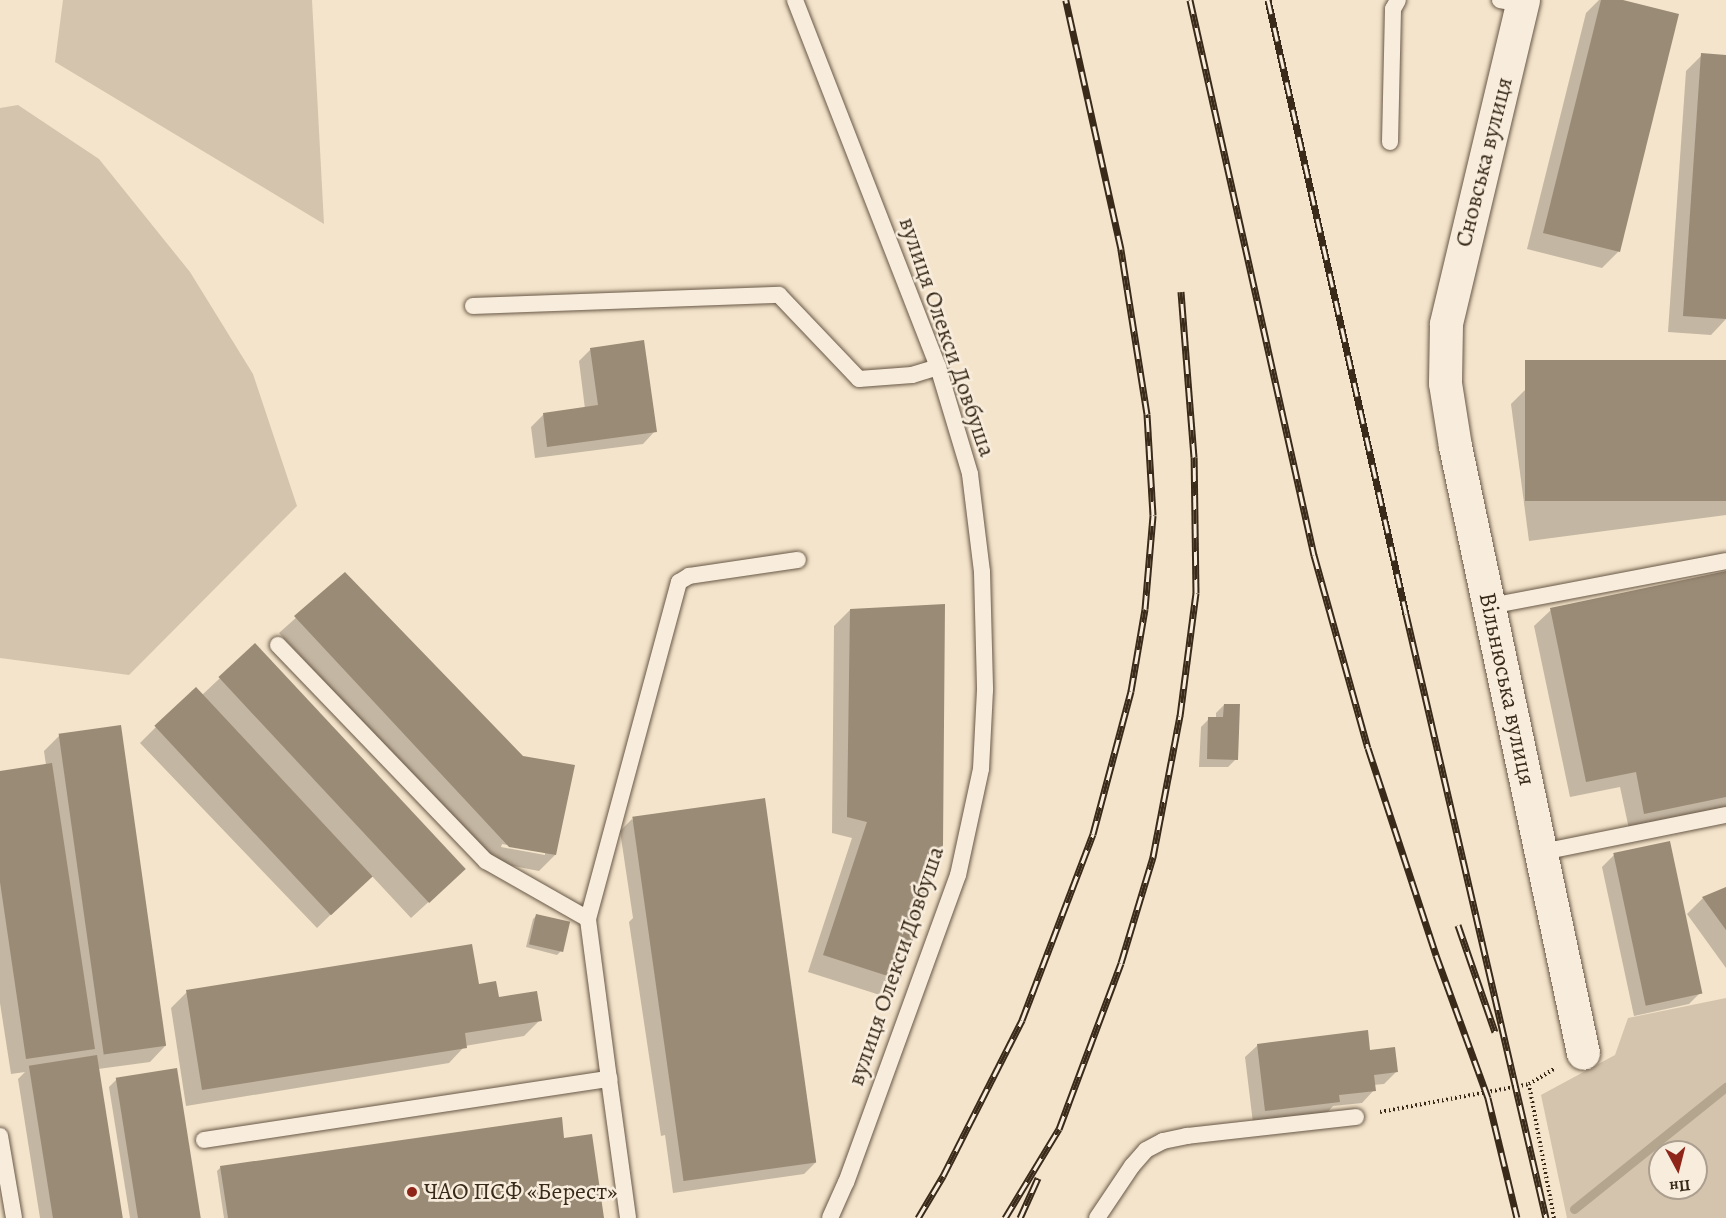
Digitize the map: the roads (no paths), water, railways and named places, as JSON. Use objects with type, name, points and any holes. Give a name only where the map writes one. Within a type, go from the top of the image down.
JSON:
[{"type":"street","name":"Сновська вулиця","points":[[1446,324],[1515,1]]},
{"type":"street","name":"Вільнюська вулиця","points":[[1446,324],[1445,382],[1455,446],[1583,1053]]},
{"type":"lane","name":"вулиця Олекси Довбуша","points":[[795,0],[938,367],[970,474],[982,572],[985,690],[981,769],[957,875],[846,1182],[830,1218]]},
{"type":"lane","points":[[1390,142],[1393,9],[1398,0]]},
{"type":"lane","points":[[473,306],[779,296],[859,379],[912,375],[938,367]]},
{"type":"lane","points":[[628,1218],[588,920],[679,582],[689,576],[798,560]]},
{"type":"lane","points":[[1490,606],[1726,561]]},
{"type":"lane","points":[[278,645],[486,861],[588,920]]},
{"type":"lane","points":[[1542,852],[1726,815]]},
{"type":"lane","points":[[204,1140],[609,1079]]},
{"type":"lane","points":[[1097,1218],[1132,1166],[1146,1150],[1163,1141],[1187,1136],[1356,1117]]},
{"type":"lane","points":[[0,1136],[14,1218]]},
{"type":"waterway","points":[[1574,1209],[1726,1087]]},
{"type":"railway","points":[[918,1218],[943,1176],[1022,1020],[1093,834],[1131,691],[1145,609],[1153,515],[1147,414],[1121,249],[1066,0]]},
{"type":"railway","points":[[1190,0],[1314,555],[1368,748],[1436,955],[1488,1098],[1517,1218]]},
{"type":"railway","points":[[1268,0],[1406,614],[1546,1218]]},
{"type":"railway","points":[[1005,1218],[1059,1129],[1121,963],[1153,857],[1180,716],[1196,593],[1194,457],[1181,292]]},
{"type":"railway","points":[[1458,925],[1495,1032]]},
{"type":"railway","points":[[1020,1218],[1038,1178]]},
{"type":"place","name":"ЧАО ПСФ «Берест»","points":[[412,1192]]}]
